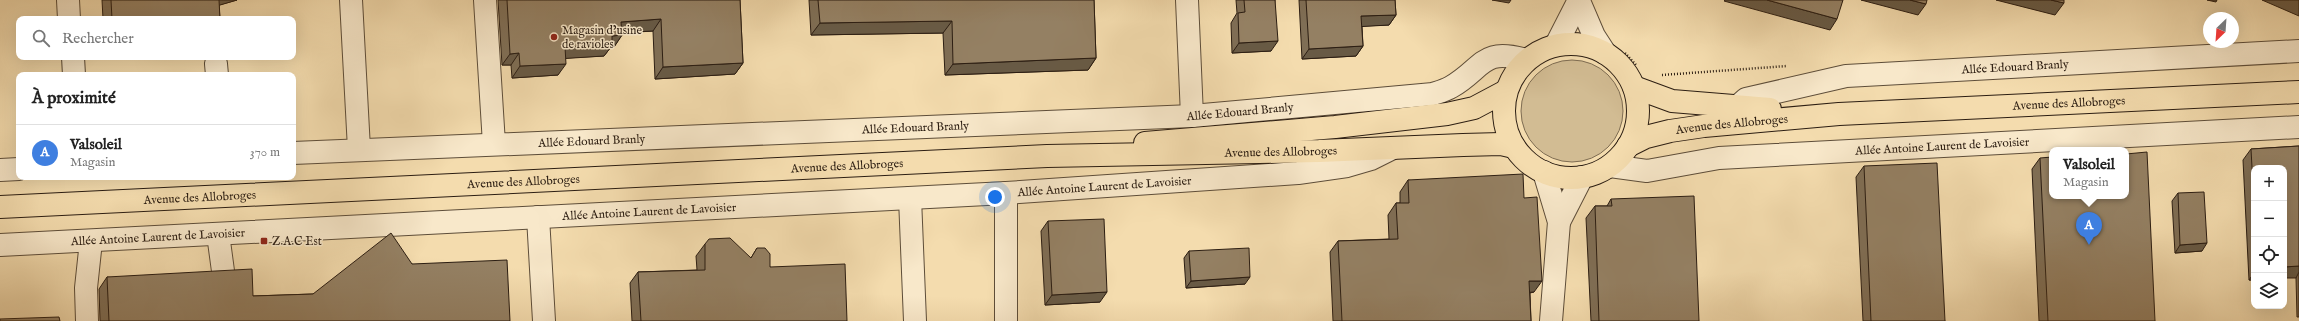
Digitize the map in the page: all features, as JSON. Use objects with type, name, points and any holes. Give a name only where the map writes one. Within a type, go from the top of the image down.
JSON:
[{"type":"main road","points":[[1572,43],[1615,52],[1617,62],[1636,77],[1638,117],[1635,132],[1628,146],[1610,166],[1597,173],[1582,177],[1563,178],[1544,172],[1527,162],[1514,147],[1506,130],[1503,111],[1506,91],[1514,74],[1526,60],[1540,51],[1556,45],[1572,43]]},
{"type":"main road","name":"Avenue des Allobroges","points":[[1636,77],[1672,101],[1839,114]]},
{"type":"main road","name":"Avenue des Allobroges","points":[[1047,156],[1162,140],[1335,127],[1407,119],[1474,108],[1506,91]]},
{"type":"main road","name":"Avenue des Allobroges","points":[[1628,146],[1646,137],[1670,131],[1704,126],[1839,114],[2299,92]]},
{"type":"main road","name":"Avenue des Allobroges","points":[[0,207],[1047,156],[1319,151],[1501,144],[1514,147]]},
{"type":"street","points":[[68,0],[69,16]]},
{"type":"street","points":[[351,0],[359,149]]},
{"type":"street","points":[[484,0],[494,144]]},
{"type":"street","points":[[1187,0],[1192,116]]},
{"type":"street","points":[[1556,45],[1579,0]]},
{"type":"street","points":[[1579,0],[1594,36],[1615,52]]},
{"type":"street","name":"Allée Edouard Branly","points":[[1738,107],[1746,99],[1846,76],[2299,51]]},
{"type":"street","name":"Allée Edouard Branly","points":[[296,153],[359,149],[1192,116],[1433,94],[1451,88],[1481,62],[1495,56],[1513,56],[1526,60]]},
{"type":"street","points":[[73,60],[74,72]]},
{"type":"street","points":[[1298,172],[1336,136],[1369,132],[1407,119]]},
{"type":"street","name":"Allée Antoine Laurent de Lavoisier","points":[[1610,166],[1647,171],[1720,158],[2299,127]]},
{"type":"street","name":"Allée Antoine Laurent de Lavoisier","points":[[0,245],[1006,193],[1298,172],[1347,166],[1371,159],[1396,147]]},
{"type":"street","points":[[0,170],[16,169]]},
{"type":"street","points":[[1544,172],[1559,222],[1551,321]]},
{"type":"street","points":[[1559,222],[1582,177]]},
{"type":"street","points":[[1006,193],[1006,321]]},
{"type":"street","points":[[910,198],[915,321]]},
{"type":"street","points":[[538,217],[544,321]]},
{"type":"street","points":[[218,234],[223,271]]},
{"type":"street","points":[[87,321],[86,288],[91,241]]},
{"type":"path","points":[[1615,52],[1636,77]]},
{"type":"path","points":[[1659,76],[1794,66]]},
{"type":"shaded area","points":[[1572,60],[1591,64],[1608,75],[1619,92],[1623,111],[1619,130],[1608,147],[1591,158],[1572,162],[1553,158],[1536,147],[1525,130],[1521,111],[1525,92],[1536,75],[1553,64]]},
{"type":"building","points":[[111,0],[219,0],[220,16],[112,16]]},
{"type":"building","points":[[507,0],[740,0],[743,63],[663,67],[661,19],[621,22],[622,35],[612,36],[612,45],[565,47],[566,64],[520,66],[519,53],[510,54]]},
{"type":"building","points":[[818,0],[1094,0],[1096,58],[953,64],[952,21],[820,23]]},
{"type":"building","points":[[1244,0],[1275,0],[1278,41],[1239,43],[1238,13],[1245,12]]},
{"type":"building","points":[[1306,0],[1395,0],[1396,15],[1361,16],[1363,46],[1309,49]]},
{"type":"building","points":[[1767,0],[1843,0],[1837,19]]},
{"type":"building","points":[[1910,0],[1927,0],[1926,4]]},
{"type":"building","points":[[2051,0],[2064,0],[2064,3]]},
{"type":"building","points":[[2299,146],[2299,266],[2287,267],[2287,165],[2252,165],[2251,149]]},
{"type":"building","points":[[2147,152],[2155,321],[2048,321],[2040,158],[2049,157],[2049,199],[2129,199],[2129,154]]},
{"type":"building","points":[[1937,163],[1945,321],[1871,321],[1864,166]]},
{"type":"building","points":[[1523,174],[1524,198],[1537,197],[1542,281],[1529,281],[1531,321],[1342,321],[1338,241],[1398,239],[1396,203],[1409,203],[1408,180]]},
{"type":"building","points":[[2204,192],[2207,243],[2180,245],[2178,193]]},
{"type":"building","points":[[1694,196],[1699,321],[1599,321],[1595,206],[1612,206],[1611,199]]},
{"type":"building","points":[[1104,219],[1107,292],[1052,295],[1048,221]]},
{"type":"building","points":[[391,233],[412,264],[507,260],[510,321],[109,321],[107,277],[252,269],[253,296],[313,294]]},
{"type":"building","points":[[730,238],[751,258],[757,248],[765,248],[770,254],[770,267],[845,264],[847,321],[641,321],[638,272],[705,270],[705,244],[709,239]]},
{"type":"building","points":[[1249,248],[1250,277],[1191,281],[1189,251]]},
{"type":"building","points":[[59,317],[60,321],[0,321],[0,319]]},
{"type":"place","name":"Magasin d’usine de ravioles","points":[[554,37]]},
{"type":"place","name":"Z.A.C Est","points":[[264,241]]},
{"type":"place","name":"Valsoleil","points":[[2089,245]]}]
